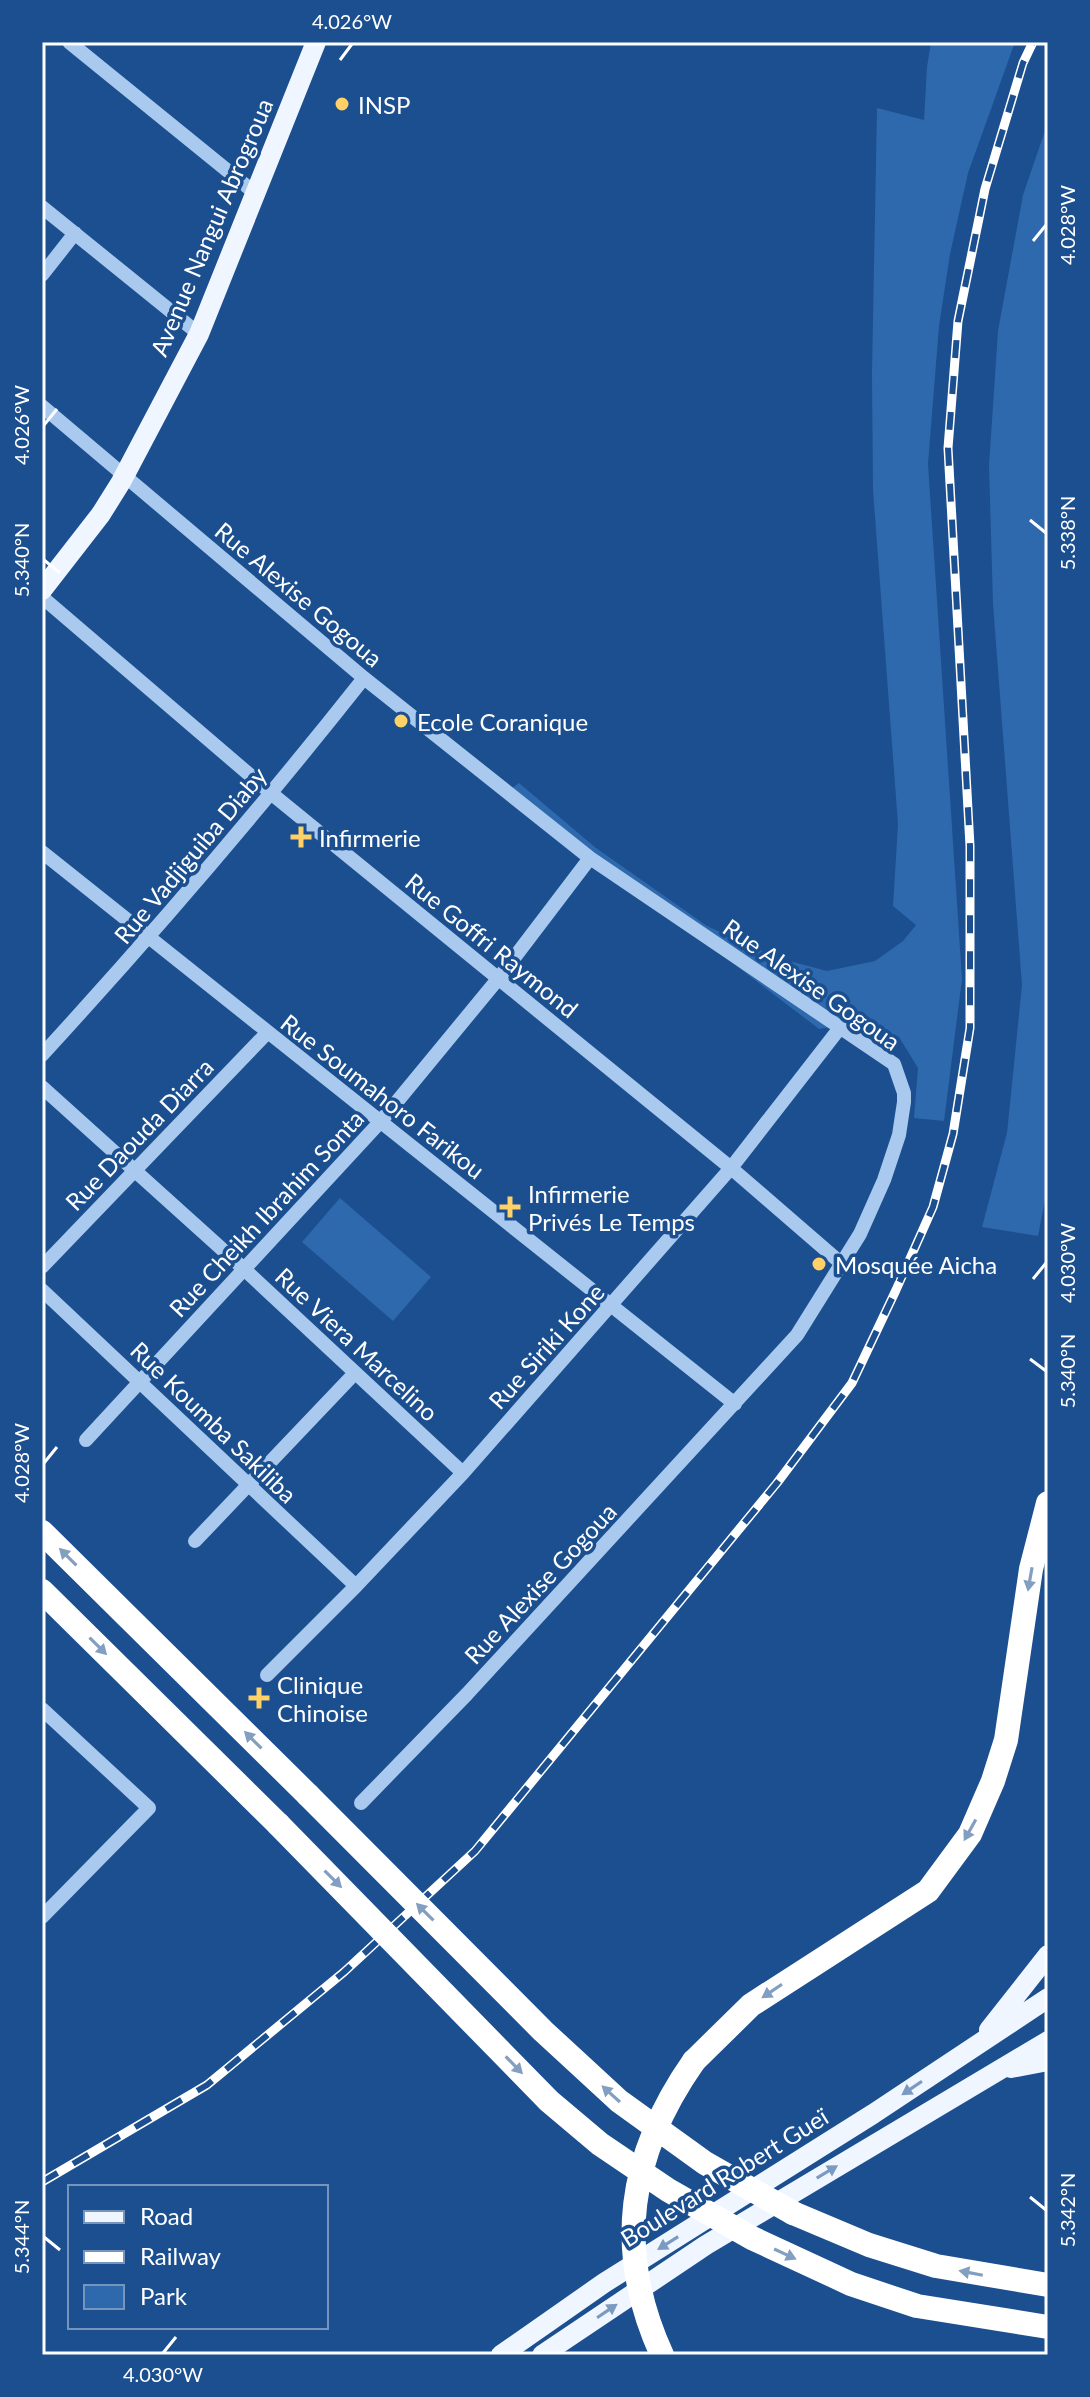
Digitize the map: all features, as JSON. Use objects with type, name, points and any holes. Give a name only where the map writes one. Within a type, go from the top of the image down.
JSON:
[{"type":"highway","points":[[662,2355],[642,2301],[632,2239],[633,2211],[647,2151],[668,2101],[694,2061],[751,2005],[928,1891],[970,1834],[993,1781],[1006,1740],[1031,1569],[1048,1503]]},
{"type":"highway","points":[[42,1532],[543,2031],[619,2101],[705,2163],[793,2213],[869,2245],[936,2266],[1048,2285]]},
{"type":"highway","points":[[42,1591],[278,1824],[549,2101],[600,2144],[668,2190],[752,2238],[851,2284],[917,2306],[1048,2327]]},
{"type":"main road","name":"Avenue Nangui Abrogroua","points":[[42,590],[101,514],[199,334],[315,43]]},
{"type":"main road","name":"Boulevard Robert Gueï","points":[[976,2045],[1048,1955]]},
{"type":"main road","name":"Boulevard Robert Gueï","points":[[501,2355],[601,2285],[873,2114],[1048,1998]]},
{"type":"main road","name":"Boulevard Robert Gueï","points":[[542,2355],[706,2245],[1048,2041]]},
{"type":"main road","name":"Boulevard Robert Gueï","points":[[995,2071],[1048,2061]]},
{"type":"street","points":[[69,42],[255,193]]},
{"type":"street","points":[[42,207],[199,334]]},
{"type":"street","points":[[42,275],[75,233]]},
{"type":"street","name":"Rue Alexise Gogoua","points":[[42,406],[364,678],[590,858],[894,1064],[904,1093],[899,1135],[884,1180],[860,1234],[797,1335],[467,1694],[361,1803]]},
{"type":"street","name":"Rue Goffri Raymond","points":[[42,597],[272,794],[731,1168],[842,1264]]},
{"type":"street","name":"Rue Vadjiguiba Diaby","points":[[42,1055],[149,939],[272,794],[364,678]]},
{"type":"street","name":"Rue Soumahoro Farikou","points":[[42,852],[735,1404]]},
{"type":"street","name":"Rue Cheikh Ibrahim Sonta","points":[[86,1440],[381,1121],[498,979],[590,858]]},
{"type":"street","name":"Rue Siriki Kone","points":[[267,1675],[463,1473],[611,1306],[731,1168],[839,1029]]},
{"type":"street","name":"Rue Daouda Diarra","points":[[42,1267],[267,1033]]},
{"type":"street","name":"Rue Viera Marcelino","points":[[42,1087],[463,1473]]},
{"type":"street","name":"Rue Koumba Sakiliba","points":[[42,1290],[356,1586]]},
{"type":"street","points":[[195,1541],[355,1373]]},
{"type":"street","points":[[42,1709],[149,1808],[42,1917]]},
{"type":"green space","points":[[931,42],[1015,42],[968,173],[950,254],[939,326],[928,464],[962,979],[944,1121],[914,1118],[918,1068],[899,1037],[859,1023],[819,1029],[508,791],[519,783],[596,848],[707,926],[778,958],[827,971],[875,961],[903,941],[916,925],[893,906],[898,824],[873,490],[872,372],[877,108],[924,120]]},
{"type":"green space","points":[[1048,122],[1048,1184],[1038,1236],[982,1227],[1007,1133],[1022,985],[993,604],[989,465],[998,331],[1023,195]]},
{"type":"green space","points":[[340,1198],[431,1277],[393,1321],[302,1242]]},
{"type":"railway","points":[[42,2182],[207,2085],[344,1972],[475,1851],[777,1483],[852,1383],[896,1290],[933,1207],[953,1134],[970,1028],[970,846],[948,448],[958,321],[985,189],[1023,63],[1033,42]]},
{"type":"place","name":"INSP","points":[[342,104]]},
{"type":"place","name":"Ecole Coranique","points":[[401,721]]},
{"type":"place","name":"Infirmerie","points":[[301,837]]},
{"type":"place","name":"Infirmerie Privés Le Temps","points":[[510,1207]]},
{"type":"place","name":"Mosquée Aicha","points":[[819,1264]]},
{"type":"place","name":"Clinique Chinoise","points":[[259,1698]]}]
